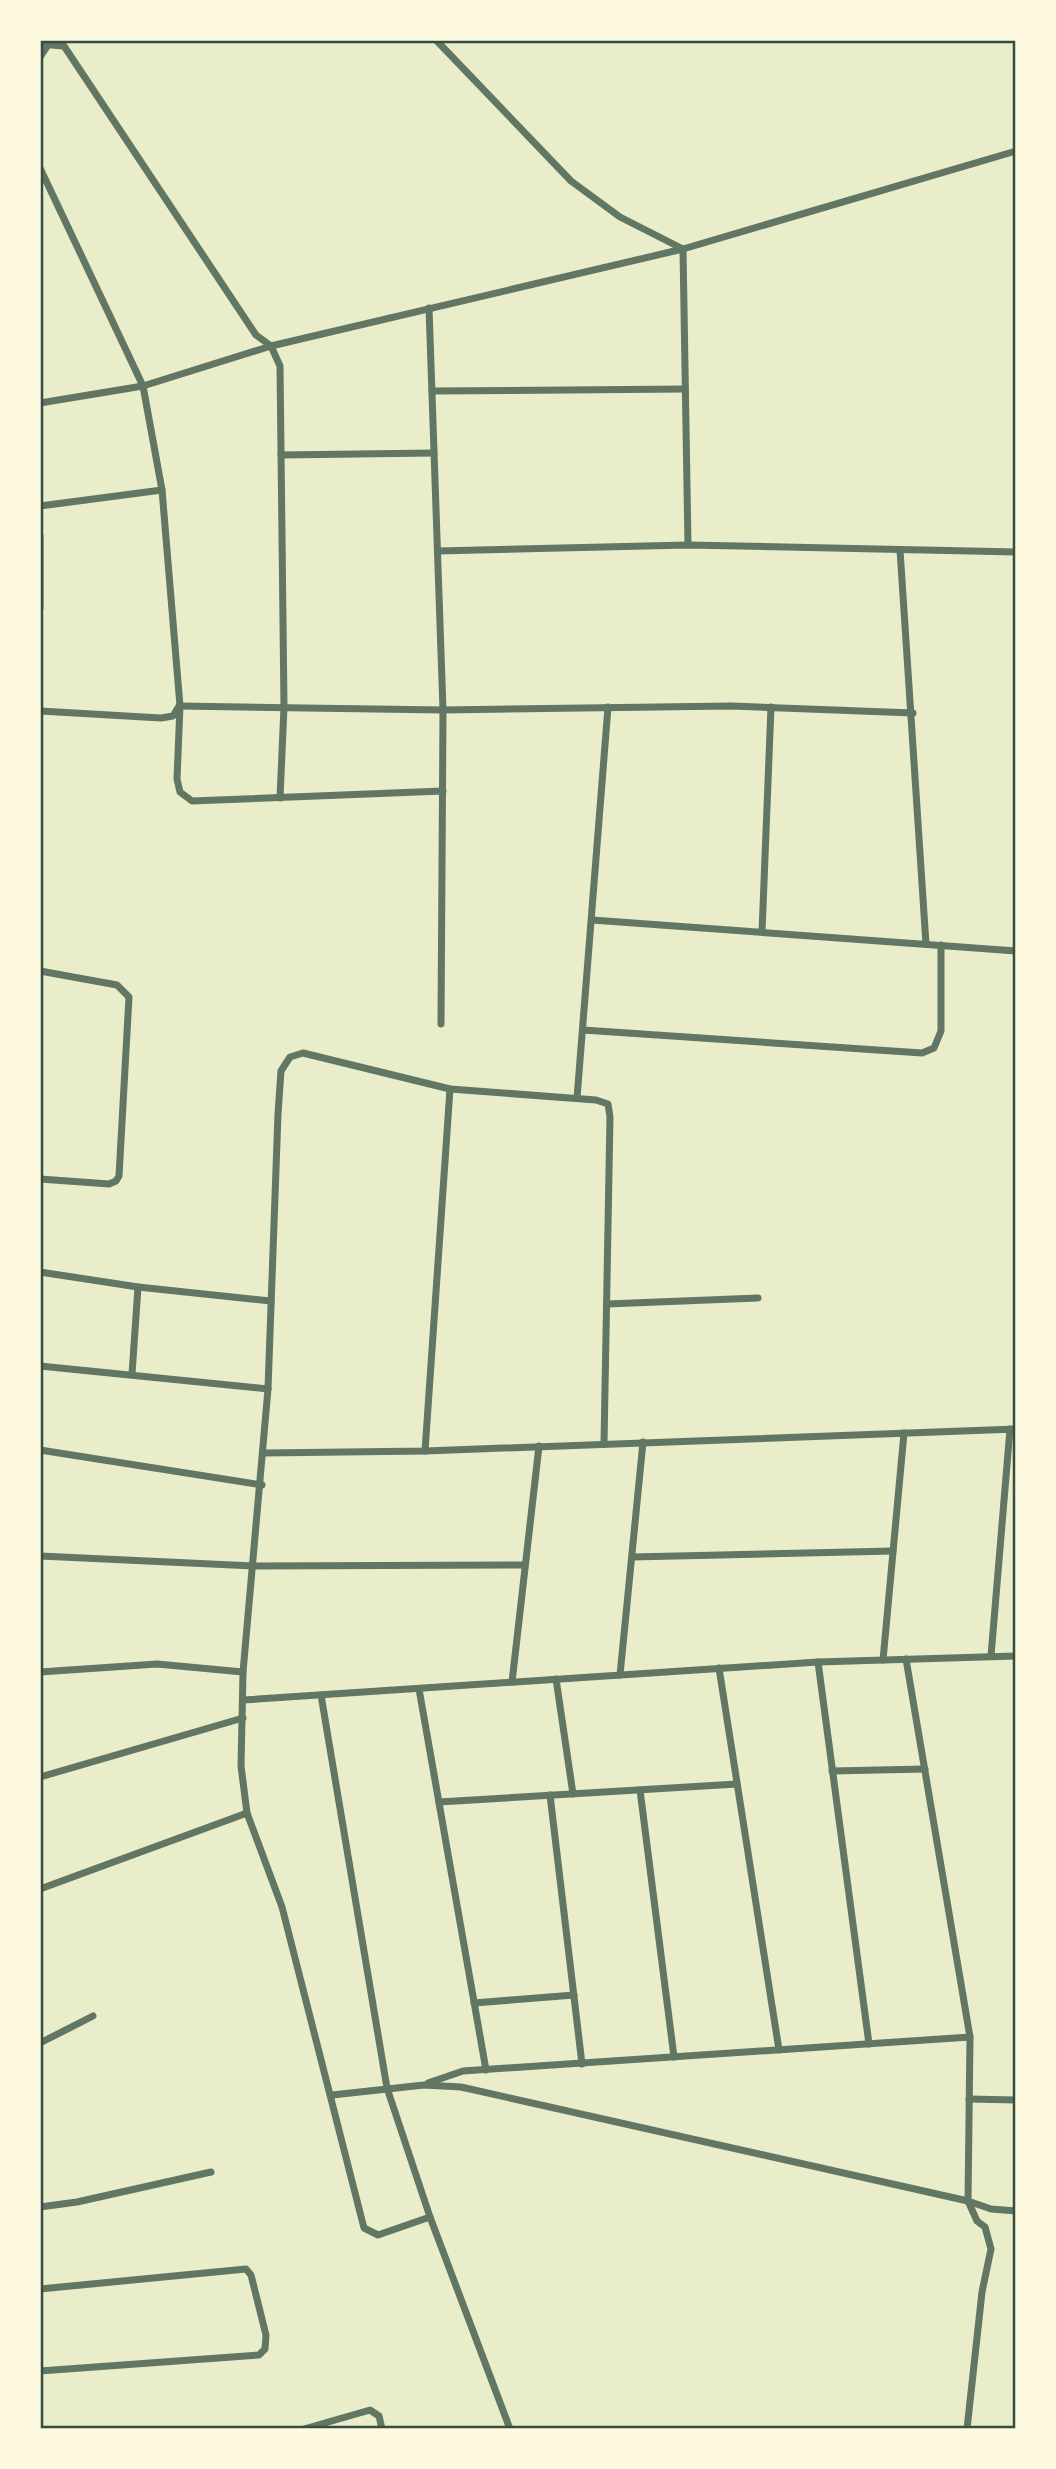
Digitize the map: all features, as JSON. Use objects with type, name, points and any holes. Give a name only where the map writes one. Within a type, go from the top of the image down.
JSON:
[{"type":"street","points":[[436,40],[571,181],[620,217],[683,249]]},
{"type":"street","points":[[40,57],[44,45],[61,43],[256,335],[271,346],[280,366],[284,707],[280,798]]},
{"type":"street","points":[[40,402],[143,386],[271,346],[683,249],[1016,151]]},
{"type":"street","points":[[40,168],[143,386],[162,490],[180,706],[177,779],[180,792],[192,801],[443,791]]},
{"type":"street","points":[[683,249],[688,545]]},
{"type":"street","points":[[429,308],[443,710],[441,1024]]},
{"type":"street","points":[[432,391],[685,389]]},
{"type":"street","points":[[281,455],[435,453]]},
{"type":"street","points":[[40,506],[162,490]]},
{"type":"street","points":[[40,536],[40,608]]},
{"type":"street","points":[[438,551],[688,545],[1016,552]]},
{"type":"street","points":[[900,550],[913,713],[926,944]]},
{"type":"street","points":[[180,706],[443,710],[771,707],[913,713]]},
{"type":"street","points":[[40,711],[161,719],[173,716],[180,706]]},
{"type":"street","points":[[577,1098],[608,707]]},
{"type":"street","points":[[762,932],[771,707]]},
{"type":"street","points":[[592,920],[1016,951]]},
{"type":"street","points":[[583,1030],[922,1053],[934,1048],[941,1031],[941,945]]},
{"type":"street","points":[[40,971],[117,985],[124,989],[129,997],[120,1176],[109,1184],[40,1179]]},
{"type":"street","points":[[430,2217],[378,2235],[364,2228],[282,1907],[247,1813],[241,1766],[243,1672],[262,1485],[268,1389],[281,1071],[290,1057],[303,1053],[450,1089],[577,1098],[608,1104],[610,1117],[604,1444]]},
{"type":"street","points":[[425,1451],[450,1089]]},
{"type":"street","points":[[40,1272],[138,1287],[271,1301]]},
{"type":"street","points":[[132,1374],[138,1287]]},
{"type":"street","points":[[607,1304],[758,1298]]},
{"type":"street","points":[[40,1366],[268,1389]]},
{"type":"street","points":[[264,1452],[425,1451],[1013,1429],[991,1656]]},
{"type":"street","points":[[883,1660],[904,1433]]},
{"type":"street","points":[[620,1675],[643,1442]]},
{"type":"street","points":[[512,1682],[540,1446]]},
{"type":"street","points":[[40,1450],[262,1485]]},
{"type":"street","points":[[632,1556],[893,1550]]},
{"type":"street","points":[[40,1556],[254,1566],[525,1565]]},
{"type":"street","points":[[243,1700],[818,1662],[1016,1656]]},
{"type":"street","points":[[906,1659],[970,2037],[968,2201],[977,2221],[985,2227],[991,2249],[982,2292],[967,2429]]},
{"type":"street","points":[[818,1662],[869,2044]]},
{"type":"street","points":[[40,1672],[157,1664],[243,1672]]},
{"type":"street","points":[[719,1668],[779,2050]]},
{"type":"street","points":[[556,1679],[573,1794]]},
{"type":"street","points":[[419,1689],[486,2070]]},
{"type":"street","points":[[321,1695],[387,2088],[430,2217],[510,2429]]},
{"type":"street","points":[[42,1777],[243,1718]]},
{"type":"street","points":[[832,1771],[925,1769]]},
{"type":"street","points":[[439,1802],[737,1784]]},
{"type":"street","points":[[640,1790],[674,2057]]},
{"type":"street","points":[[550,1795],[582,2064]]},
{"type":"street","points":[[40,1889],[247,1813]]},
{"type":"street","points":[[474,2003],[574,1995]]},
{"type":"street","points":[[40,2043],[93,2016]]},
{"type":"street","points":[[424,2085],[463,2071],[970,2037]]},
{"type":"street","points":[[332,2095],[424,2085],[461,2087],[968,2201],[991,2209],[1016,2211]]},
{"type":"street","points":[[969,2099],[1016,2100]]},
{"type":"street","points":[[40,2207],[77,2202],[211,2172]]},
{"type":"street","points":[[40,2289],[246,2269],[251,2274],[266,2335],[265,2349],[259,2356],[40,2371]]},
{"type":"street","points":[[304,2429],[370,2410],[379,2416],[382,2429]]}]
